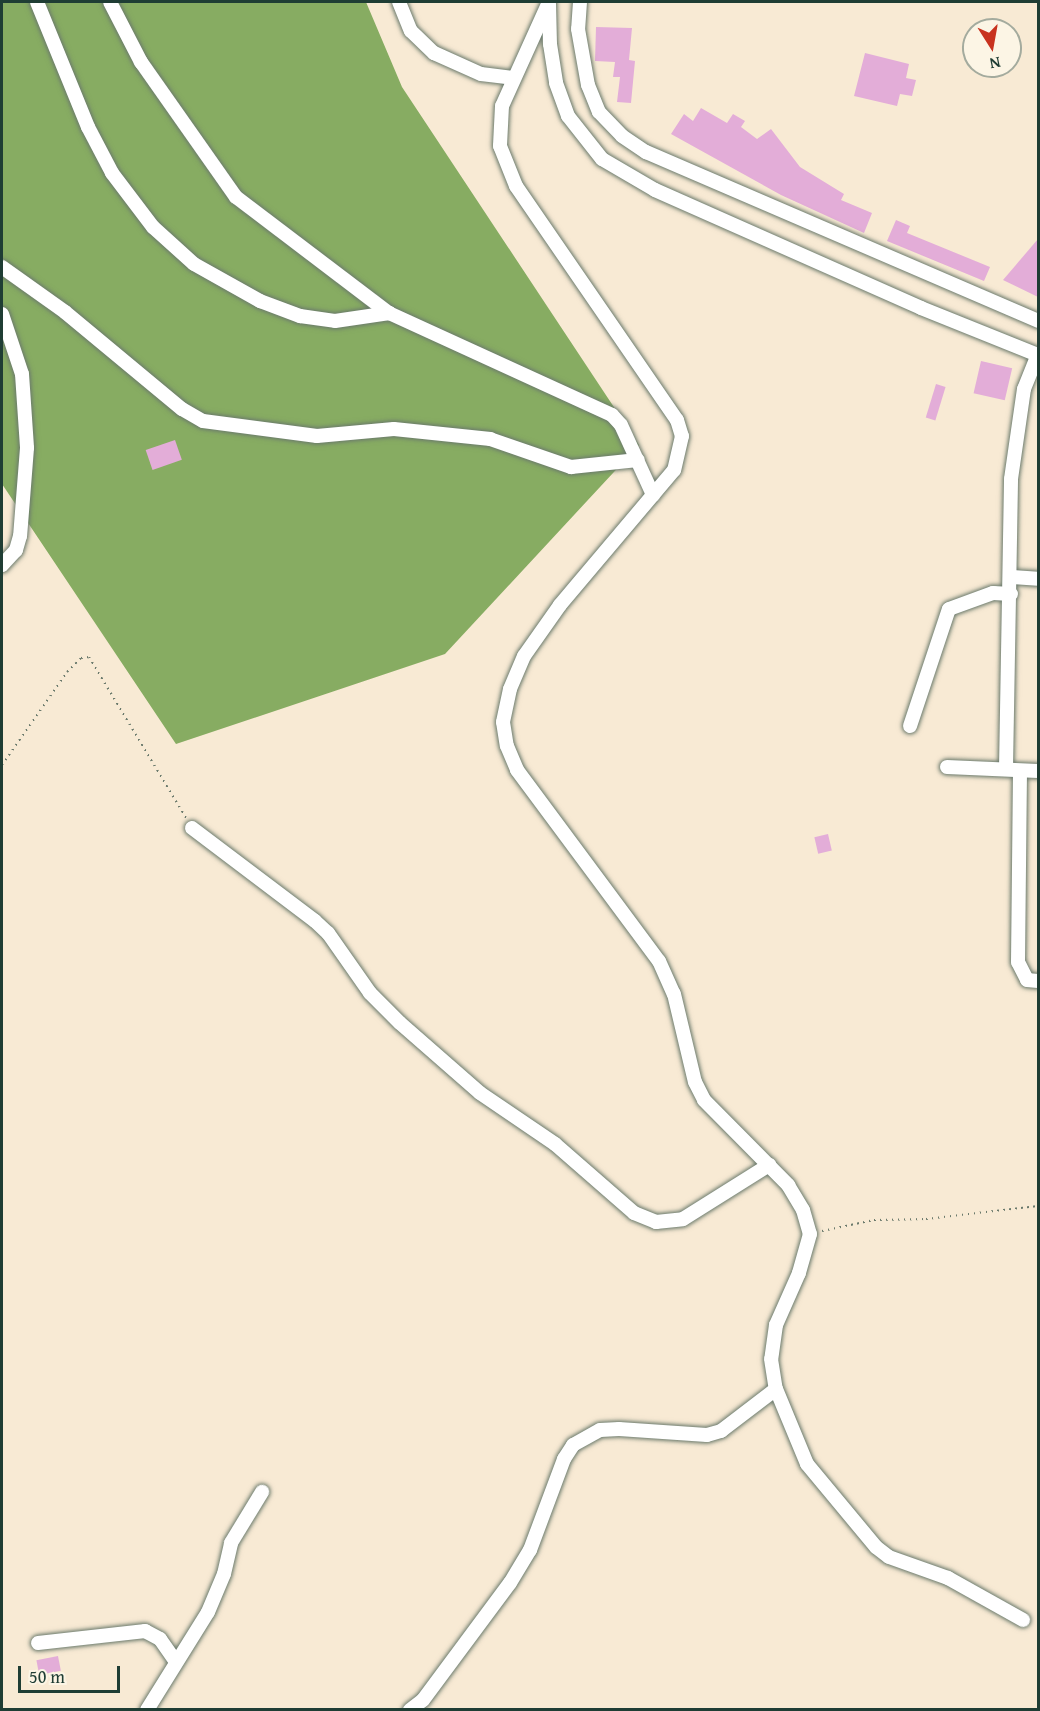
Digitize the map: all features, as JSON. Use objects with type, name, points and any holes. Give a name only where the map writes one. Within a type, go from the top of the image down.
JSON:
[{"type":"street","points":[[37,2],[88,127],[112,173],[153,228],[194,264],[260,301],[300,316],[335,321],[389,313]]},
{"type":"street","points":[[110,2],[141,62],[236,197],[389,313],[598,406],[621,425],[653,495]]},
{"type":"street","points":[[399,2],[411,31],[434,53],[481,74],[513,78]]},
{"type":"street","points":[[549,2],[513,78],[499,126],[500,146],[512,177],[677,420],[682,436],[680,455],[674,470],[560,605],[524,656],[510,689],[503,722],[507,746],[517,770],[659,961],[674,994],[694,1082],[704,1100],[769,1165],[803,1210],[810,1234],[800,1273],[772,1340],[776,1389],[807,1464],[876,1547],[899,1562],[948,1578],[990,1598],[1023,1620]]},
{"type":"street","points":[[549,2],[550,44],[556,83],[568,116],[602,159],[655,190],[921,308],[1038,355],[1024,389],[1014,445],[1011,594],[1018,962],[1027,980],[1038,981]]},
{"type":"street","points":[[580,2],[578,29],[588,86],[599,112],[622,136],[646,152],[1038,321]]},
{"type":"street","points":[[2,267],[65,312],[182,409],[203,421],[317,436],[394,429],[490,439],[571,467],[638,460]]},
{"type":"street","points":[[2,314],[22,374],[27,448],[20,536],[16,550],[2,565]]},
{"type":"street","points":[[1012,577],[1038,579]]},
{"type":"street","points":[[910,726],[950,609],[993,593],[1011,594]]},
{"type":"street","points":[[947,767],[1038,771]]},
{"type":"street","points":[[192,828],[315,921],[328,933],[370,993],[400,1023],[480,1093],[555,1144],[634,1213],[656,1222],[682,1219],[769,1165]]},
{"type":"street","points":[[410,1710],[423,1700],[510,1583],[530,1550],[564,1459],[573,1445],[600,1430],[707,1435],[721,1431],[776,1389]]},
{"type":"street","points":[[147,1710],[207,1612],[242,1520],[262,1492]]},
{"type":"street","points":[[38,1643],[145,1631],[160,1639],[176,1662]]},
{"type":"path","points":[[2,765],[67,672],[81,658],[89,657],[192,828]]},
{"type":"path","points":[[810,1234],[874,1220],[926,1219],[1038,1206]]},
{"type":"green space","points":[[2,2],[366,2],[402,87],[639,445],[445,654],[176,744],[2,484]]},
{"type":"building","points":[[596,27],[632,28],[629,60],[635,61],[631,103],[617,102],[620,77],[613,77],[615,62],[595,61]]},
{"type":"building","points":[[865,53],[909,64],[906,78],[916,80],[912,96],[900,94],[897,106],[854,96]]},
{"type":"building","points":[[701,108],[727,123],[733,114],[745,121],[741,127],[757,139],[771,129],[800,167],[844,194],[841,200],[872,213],[864,233],[781,195],[671,134],[684,114],[693,121]]},
{"type":"building","points":[[896,220],[910,226],[907,233],[990,267],[984,281],[887,241]]},
{"type":"building","points":[[1038,239],[1038,297],[1003,280]]},
{"type":"building","points":[[981,361],[1012,368],[1005,400],[974,393]]},
{"type":"building","points":[[936,384],[946,387],[935,420],[926,417]]},
{"type":"building","points":[[175,440],[182,460],[153,470],[146,450]]},
{"type":"building","points":[[828,834],[832,851],[818,854],[814,837]]},
{"type":"building","points":[[58,1656],[61,1671],[39,1675],[36,1660]]}]
